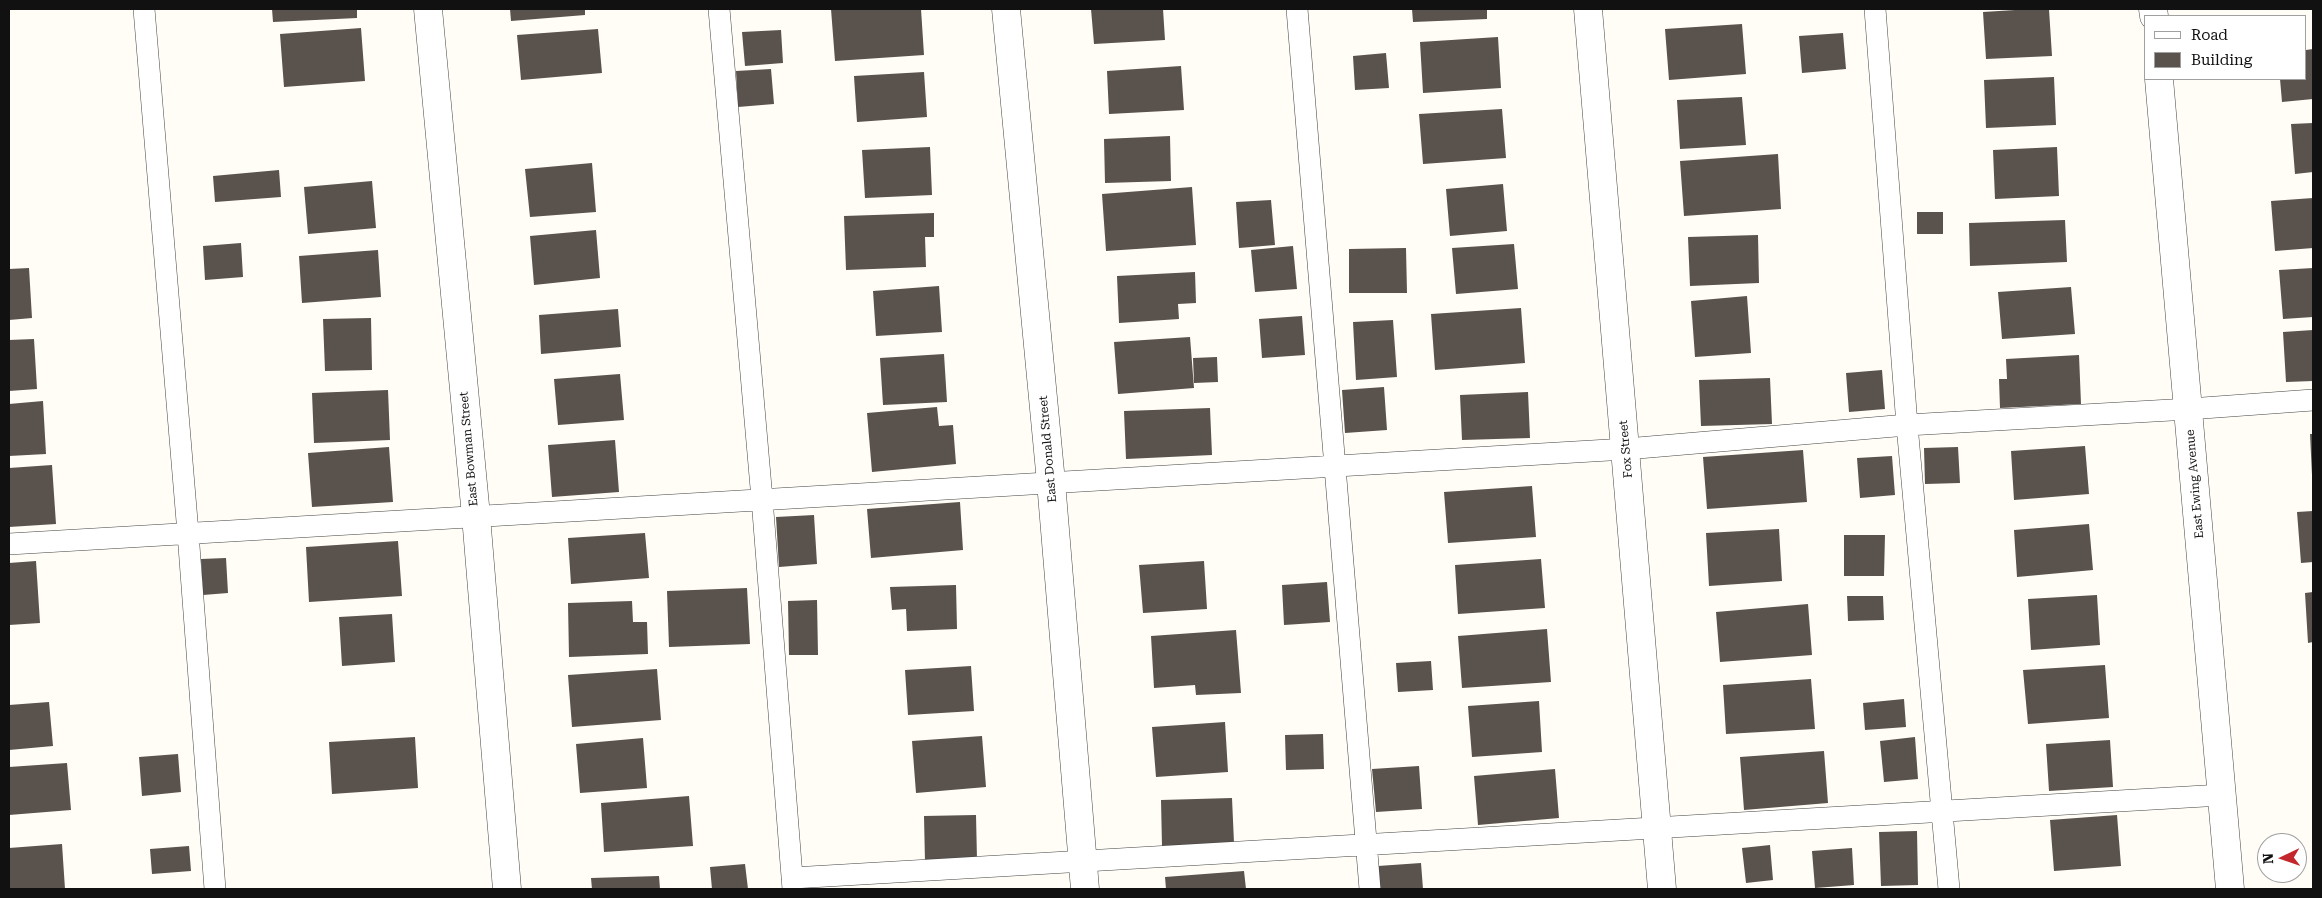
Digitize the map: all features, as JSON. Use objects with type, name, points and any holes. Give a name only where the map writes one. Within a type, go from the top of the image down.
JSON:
[{"type":"street","name":"East Bowman Street","points":[[428,9],[476,516],[507,889]]},
{"type":"street","name":"East Donald Street","points":[[1006,9],[1051,482],[1085,889]]},
{"type":"street","name":"Fox Street","points":[[1588,9],[1662,889]]},
{"type":"street","name":"East Ewing Avenue","points":[[2159,80],[2230,889]]},
{"type":"lane","points":[[144,9],[188,533],[215,889]]},
{"type":"lane","points":[[719,9],[762,500],[792,884],[1082,861],[1942,810],[2222,796]]},
{"type":"lane","points":[[1297,9],[1370,889]]},
{"type":"lane","points":[[1875,9],[1907,425],[1949,889]]},
{"type":"lane","points":[[9,544],[1626,449],[1907,425],[2189,410],[2313,400]]},
{"type":"building","points":[[272,9],[357,9],[357,18],[273,22]]},
{"type":"building","points":[[510,9],[585,9],[585,15],[511,21]]},
{"type":"building","points":[[831,9],[921,9],[924,55],[835,61]]},
{"type":"building","points":[[1091,9],[1163,9],[1165,40],[1094,44]]},
{"type":"building","points":[[1412,9],[1487,9],[1487,19],[1413,22]]},
{"type":"building","points":[[2049,9],[2052,56],[1986,59],[1983,12]]},
{"type":"building","points":[[1742,24],[1746,74],[1669,80],[1665,29]]},
{"type":"building","points":[[361,28],[365,81],[284,87],[280,34]]},
{"type":"building","points":[[598,29],[602,73],[521,80],[517,35]]},
{"type":"building","points":[[781,30],[783,63],[745,66],[742,32]]},
{"type":"building","points":[[1843,33],[1846,69],[1802,73],[1799,36]]},
{"type":"building","points":[[1498,37],[1501,88],[1423,93],[1420,42]]},
{"type":"building","points":[[2313,49],[2313,99],[2282,102],[2280,80],[2307,80],[2307,50]]},
{"type":"building","points":[[1386,53],[1389,88],[1355,90],[1353,56]]},
{"type":"building","points":[[1181,66],[1184,110],[1109,114],[1107,71]]},
{"type":"building","points":[[771,69],[774,104],[738,107],[736,71]]},
{"type":"building","points":[[924,72],[927,117],[857,122],[854,76]]},
{"type":"building","points":[[2054,77],[2056,125],[1986,128],[1984,80]]},
{"type":"building","points":[[1742,97],[1746,145],[1680,149],[1677,100]]},
{"type":"building","points":[[1502,109],[1506,158],[1423,164],[1419,114]]},
{"type":"building","points":[[2313,123],[2313,172],[2295,174],[2291,124]]},
{"type":"building","points":[[1170,136],[1171,181],[1105,183],[1104,139]]},
{"type":"building","points":[[930,147],[932,195],[865,198],[862,150]]},
{"type":"building","points":[[2057,147],[2059,196],[1995,199],[1993,150]]},
{"type":"building","points":[[1778,154],[1781,209],[1684,216],[1680,161]]},
{"type":"building","points":[[592,163],[596,212],[530,217],[525,169]]},
{"type":"building","points":[[279,170],[281,197],[215,202],[213,176]]},
{"type":"building","points":[[372,181],[376,228],[308,234],[304,187]]},
{"type":"building","points":[[1503,184],[1507,231],[1450,236],[1446,189]]},
{"type":"building","points":[[1192,187],[1196,245],[1106,251],[1102,194]]},
{"type":"building","points":[[2313,198],[2313,248],[2275,251],[2271,201]]},
{"type":"building","points":[[1271,200],[1275,245],[1239,248],[1236,202]]},
{"type":"building","points":[[1917,212],[1943,212],[1943,234],[1917,234]]},
{"type":"building","points":[[934,213],[934,237],[925,237],[926,267],[846,270],[844,216]]},
{"type":"building","points":[[2065,220],[2067,262],[1970,266],[1969,223]]},
{"type":"building","points":[[596,230],[600,278],[534,285],[530,236]]},
{"type":"building","points":[[1758,235],[1759,283],[1690,286],[1688,237]]},
{"type":"building","points":[[241,243],[243,277],[205,280],[203,246]]},
{"type":"building","points":[[1514,244],[1518,289],[1456,294],[1452,248]]},
{"type":"building","points":[[1293,246],[1297,289],[1255,292],[1251,250]]},
{"type":"building","points":[[1406,248],[1407,293],[1349,293],[1349,249]]},
{"type":"building","points":[[378,250],[381,297],[302,303],[299,256]]},
{"type":"building","points":[[29,268],[32,318],[9,320],[9,269]]},
{"type":"building","points":[[2313,268],[2313,317],[2283,319],[2279,270]]},
{"type":"building","points":[[1195,272],[1196,303],[1178,304],[1179,319],[1119,323],[1117,276]]},
{"type":"building","points":[[939,286],[942,332],[876,336],[873,291]]},
{"type":"building","points":[[2071,287],[2075,334],[2002,339],[1998,292]]},
{"type":"building","points":[[1747,296],[1751,353],[1695,357],[1691,301]]},
{"type":"building","points":[[1521,308],[1525,363],[1435,370],[1431,314]]},
{"type":"building","points":[[618,309],[621,347],[541,354],[539,315]]},
{"type":"building","points":[[1302,316],[1305,355],[1262,358],[1259,319]]},
{"type":"building","points":[[371,318],[372,370],[325,371],[323,319]]},
{"type":"building","points":[[1393,320],[1397,377],[1356,380],[1353,322]]},
{"type":"building","points":[[2313,330],[2313,381],[2286,382],[2283,332]]},
{"type":"building","points":[[1190,337],[1194,388],[1118,394],[1114,342]]},
{"type":"building","points":[[34,339],[37,389],[9,391],[9,340]]},
{"type":"building","points":[[944,354],[947,402],[883,405],[880,358]]},
{"type":"building","points":[[2079,355],[2081,404],[2000,408],[1999,379],[2007,379],[2006,359]]},
{"type":"building","points":[[1217,357],[1218,382],[1194,383],[1193,358]]},
{"type":"building","points":[[1882,370],[1885,409],[1849,412],[1846,373]]},
{"type":"building","points":[[620,374],[624,420],[558,425],[554,379]]},
{"type":"building","points":[[1770,378],[1772,424],[1701,426],[1699,380]]},
{"type":"building","points":[[1384,387],[1387,430],[1345,433],[1342,390]]},
{"type":"building","points":[[388,390],[390,440],[314,443],[312,393]]},
{"type":"building","points":[[1528,392],[1530,438],[1462,440],[1460,395]]},
{"type":"building","points":[[43,401],[46,454],[9,456],[9,404]]},
{"type":"building","points":[[937,407],[939,426],[953,425],[956,464],[872,472],[867,413]]},
{"type":"building","points":[[1210,408],[1212,455],[1126,459],[1124,411]]},
{"type":"building","points":[[2310,434],[2313,434],[2313,475],[2312,475]]},
{"type":"building","points":[[615,440],[619,492],[552,497],[548,445]]},
{"type":"building","points":[[2085,446],[2089,494],[2014,500],[2011,451]]},
{"type":"building","points":[[389,447],[393,502],[312,507],[308,453]]},
{"type":"building","points":[[1958,447],[1960,483],[1925,484],[1924,448]]},
{"type":"building","points":[[1803,450],[1807,502],[1707,509],[1703,457]]},
{"type":"building","points":[[1892,456],[1895,495],[1860,498],[1857,458]]},
{"type":"building","points":[[52,465],[56,524],[9,527],[9,468]]},
{"type":"building","points":[[1532,486],[1536,537],[1448,543],[1444,492]]},
{"type":"building","points":[[960,502],[963,550],[871,558],[867,509]]},
{"type":"building","points":[[2313,511],[2313,562],[2301,563],[2297,512]]},
{"type":"building","points":[[814,515],[817,564],[779,567],[776,517]]},
{"type":"building","points":[[2089,524],[2093,570],[2017,577],[2014,530]]},
{"type":"building","points":[[1779,529],[1782,581],[1709,586],[1706,533]]},
{"type":"building","points":[[645,533],[649,578],[571,584],[568,538]]},
{"type":"building","points":[[1844,535],[1885,535],[1884,576],[1844,576]]},
{"type":"building","points":[[398,541],[402,596],[309,602],[306,547]]},
{"type":"building","points":[[226,558],[228,593],[203,595],[201,559]]},
{"type":"building","points":[[1541,559],[1545,608],[1458,614],[1455,565]]},
{"type":"building","points":[[36,561],[40,623],[9,625],[9,563]]},
{"type":"building","points":[[1204,561],[1207,609],[1143,613],[1139,565]]},
{"type":"building","points":[[1327,582],[1330,622],[1284,625],[1282,585]]},
{"type":"building","points":[[956,585],[957,629],[907,631],[906,609],[892,610],[890,587]]},
{"type":"building","points":[[747,588],[750,644],[669,647],[667,591]]},
{"type":"building","points":[[2313,592],[2313,642],[2308,643],[2305,593]]},
{"type":"building","points":[[2097,595],[2100,645],[2031,650],[2028,599]]},
{"type":"building","points":[[1847,596],[1883,596],[1884,620],[1848,621]]},
{"type":"building","points":[[817,600],[818,655],[789,655],[788,601]]},
{"type":"building","points":[[632,601],[633,622],[647,622],[648,654],[569,657],[568,603]]},
{"type":"building","points":[[1808,604],[1812,655],[1720,662],[1716,612]]},
{"type":"building","points":[[392,614],[395,662],[342,666],[339,617]]},
{"type":"building","points":[[1547,629],[1551,682],[1462,688],[1458,636]]},
{"type":"building","points":[[1236,630],[1241,693],[1196,695],[1195,685],[1154,688],[1151,636]]},
{"type":"building","points":[[1431,661],[1433,690],[1398,692],[1396,663]]},
{"type":"building","points":[[2105,665],[2109,718],[2028,724],[2023,670]]},
{"type":"building","points":[[971,666],[974,711],[908,715],[905,670]]},
{"type":"building","points":[[657,669],[661,720],[572,727],[568,675]]},
{"type":"building","points":[[1811,679],[1815,729],[1726,734],[1723,685]]},
{"type":"building","points":[[1904,699],[1906,727],[1865,730],[1863,703]]},
{"type":"building","points":[[1539,701],[1542,752],[1472,757],[1468,706]]},
{"type":"building","points":[[49,702],[53,746],[9,750],[9,705]]},
{"type":"building","points":[[1225,722],[1228,772],[1156,777],[1152,727]]},
{"type":"building","points":[[1323,734],[1324,769],[1286,770],[1285,735]]},
{"type":"building","points":[[982,736],[986,787],[916,793],[912,741]]},
{"type":"building","points":[[415,737],[418,788],[332,794],[329,742]]},
{"type":"building","points":[[1915,737],[1918,779],[1884,782],[1880,741]]},
{"type":"building","points":[[643,738],[647,788],[580,793],[576,744]]},
{"type":"building","points":[[2110,740],[2113,787],[2049,791],[2046,744]]},
{"type":"building","points":[[1824,751],[1828,803],[1744,810],[1740,757]]},
{"type":"building","points":[[178,754],[181,792],[142,796],[139,757]]},
{"type":"building","points":[[67,763],[71,810],[9,815],[9,767]]},
{"type":"building","points":[[1419,766],[1422,809],[1376,812],[1372,769]]},
{"type":"building","points":[[1555,769],[1559,818],[1478,825],[1474,776]]},
{"type":"building","points":[[689,796],[693,846],[604,852],[601,803]]},
{"type":"building","points":[[1232,798],[1234,843],[1162,846],[1161,800]]},
{"type":"building","points":[[976,815],[977,860],[925,862],[924,816]]},
{"type":"building","points":[[2117,815],[2121,866],[2054,871],[2050,820]]},
{"type":"building","points":[[1917,831],[1918,885],[1881,886],[1879,832]]},
{"type":"building","points":[[62,844],[65,889],[9,889],[9,848]]},
{"type":"building","points":[[1770,845],[1773,880],[1746,883],[1742,848]]},
{"type":"building","points":[[189,846],[191,871],[152,874],[150,849]]},
{"type":"building","points":[[1852,848],[1854,885],[1815,888],[1812,851]]},
{"type":"building","points":[[1421,863],[1423,889],[1380,889],[1378,866]]},
{"type":"building","points":[[745,864],[748,889],[712,889],[710,867]]},
{"type":"building","points":[[1244,871],[1246,889],[1166,889],[1165,877]]},
{"type":"building","points":[[659,876],[660,889],[592,889],[591,878]]}]
